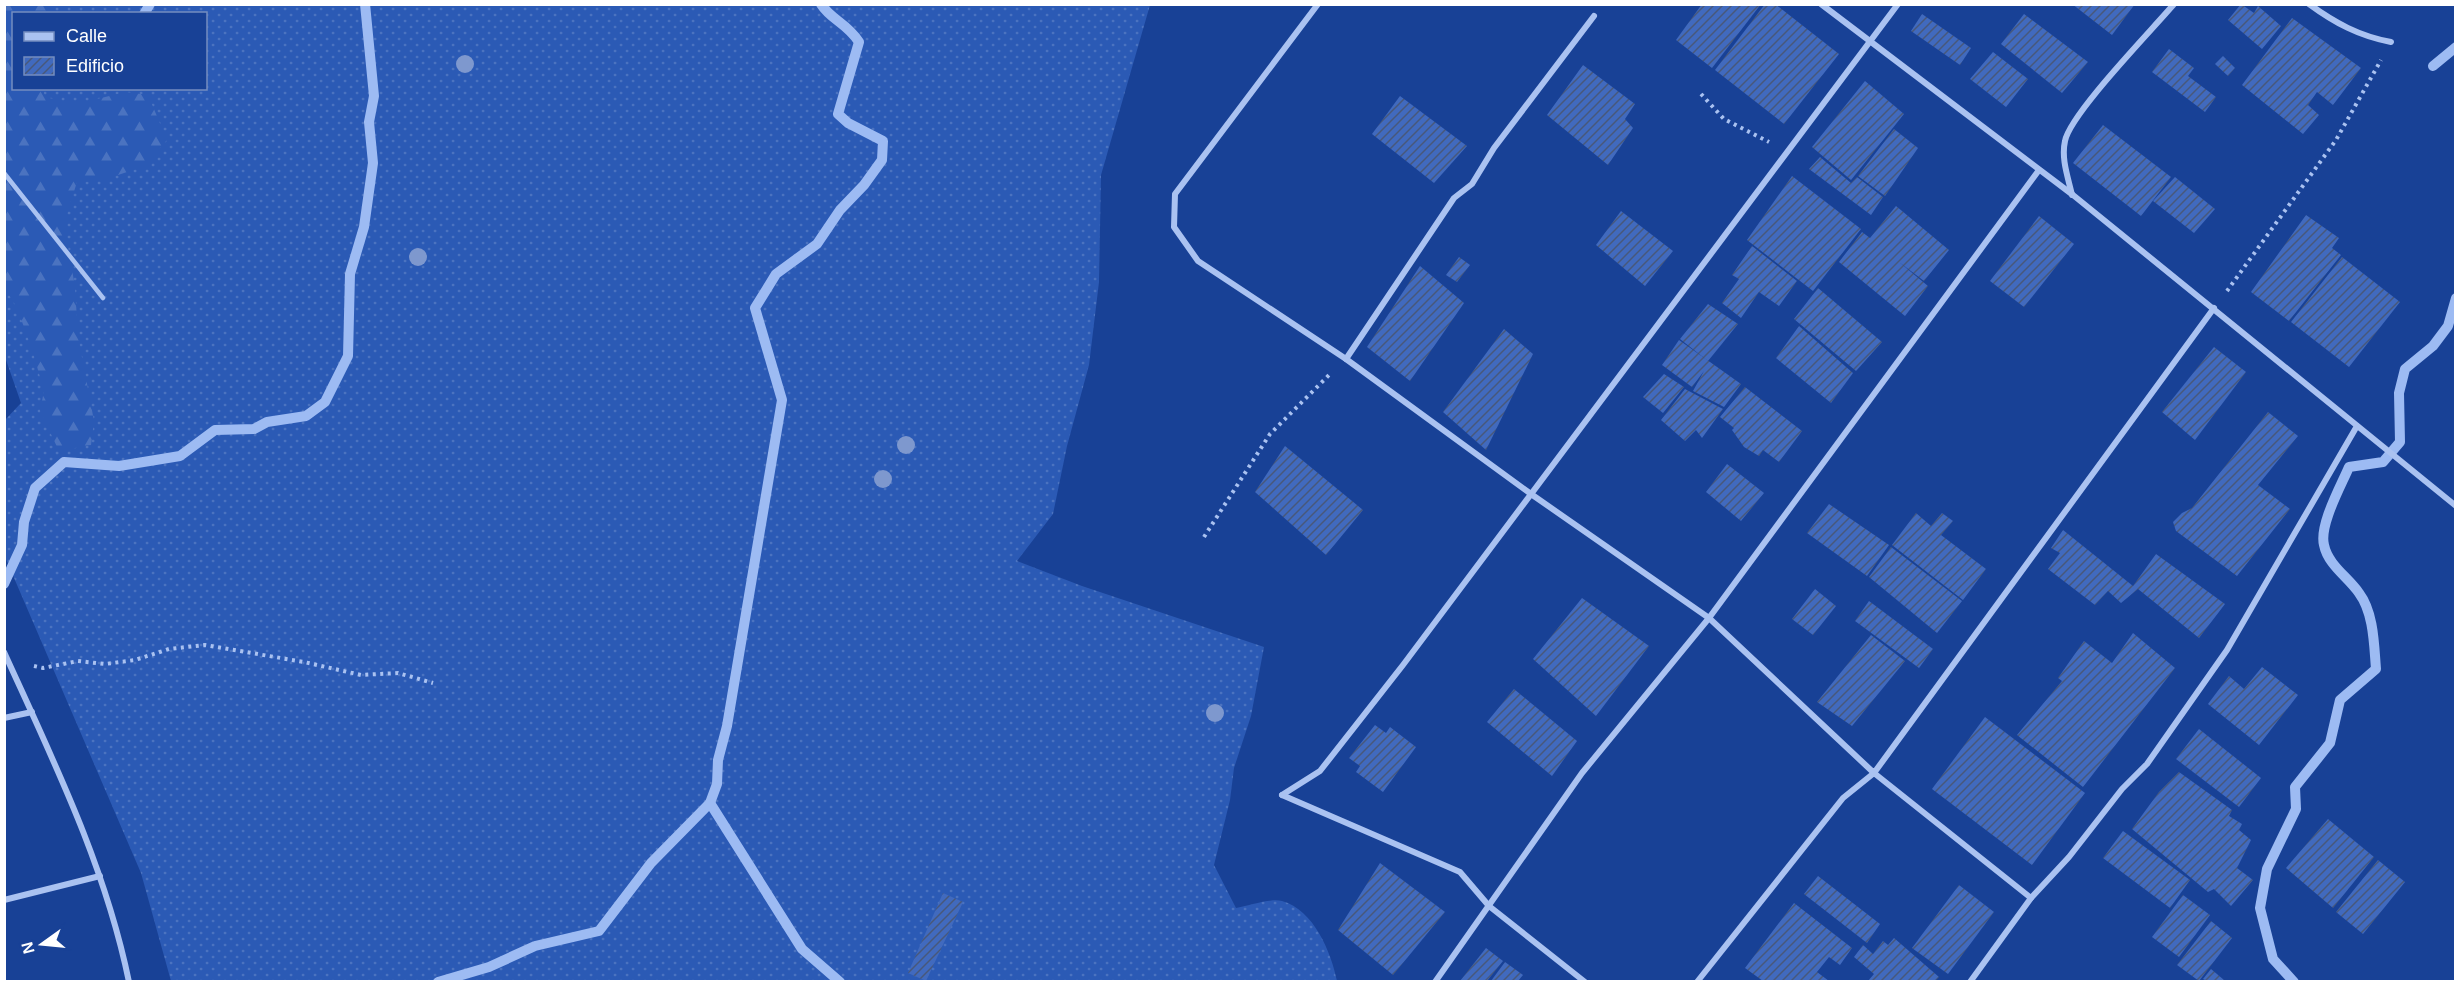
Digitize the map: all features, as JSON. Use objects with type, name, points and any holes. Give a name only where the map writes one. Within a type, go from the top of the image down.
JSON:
[{"type":"street","points":[[1318,4],[1175,194],[1174,227],[1198,261],[1346,359],[1531,494],[1709,618],[1874,773],[2031,898]]},
{"type":"street","points":[[1821,4],[2073,195],[2214,308],[2381,448],[2456,506]]},
{"type":"street","points":[[1585,981],[1489,906],[1460,872],[1282,795],[1320,771],[1531,494],[1898,4]]},
{"type":"street","points":[[2073,195],[2064,163],[2065,137],[2091,101],[2174,4]]},
{"type":"street","points":[[2309,4],[2334,22],[2366,38],[2391,42]]},
{"type":"street","points":[[1346,359],[1454,198],[1473,184],[1494,148],[1594,16]]},
{"type":"street","points":[[1435,981],[1582,773],[1709,618],[2039,170]]},
{"type":"street","points":[[1697,981],[1843,798],[1874,773],[2214,308]]},
{"type":"street","points":[[1970,981],[2031,898],[2069,857],[2122,789],[2147,764],[2227,650],[2357,426]]},
{"type":"street","points":[[4,652],[60,771],[100,876],[129,981]]},
{"type":"street","points":[[4,718],[32,712]]},
{"type":"street","points":[[4,900],[100,876]]},
{"type":"lane","points":[[4,173],[103,298]]},
{"type":"path","points":[[2214,308],[2336,140],[2391,42]]},
{"type":"path","points":[[1701,94],[1724,119],[1789,151]]},
{"type":"path","points":[[1203,537],[1270,434],[1346,359]]},
{"type":"path","points":[[12,670],[27,665],[43,668],[78,662],[105,664],[135,660],[169,649],[205,645],[304,662],[361,675],[398,673],[433,683]]},
{"type":"green space","points":[[5,5],[1150,5],[1101,175],[1099,282],[1089,365],[1067,446],[1053,514],[1017,561],[1082,586],[1264,647],[1251,716],[1234,768],[1230,800],[1214,865],[1236,908],[1277,900],[1303,913],[1319,933],[1325,945],[1337,981],[171,981],[141,873],[5,557],[5,420],[21,403],[5,357]]},
{"type":"green space","points":[[5,5],[55,5],[53,12],[12,12],[12,90],[43,90],[45,97],[76,104],[126,92],[148,95],[167,140],[145,166],[100,181],[77,182],[64,223],[75,287],[78,336],[94,421],[91,445],[59,451],[40,411],[44,391],[32,349],[17,308],[5,288]]},
{"type":"building","points":[[1702,4],[1761,4],[1712,68],[1676,40]]},
{"type":"building","points":[[1765,4],[1775,4],[1839,54],[1784,124],[1715,70]]},
{"type":"building","points":[[2072,4],[2135,4],[2112,35]]},
{"type":"building","points":[[2241,4],[2254,13],[2258,6],[2281,26],[2262,49],[2228,20]]},
{"type":"building","points":[[1922,14],[1971,48],[1960,65],[1911,31]]},
{"type":"building","points":[[2024,14],[2088,62],[2062,93],[2001,44]]},
{"type":"building","points":[[2292,18],[2361,68],[2333,105],[2317,92],[2308,105],[2319,115],[2303,134],[2242,85]]},
{"type":"building","points":[[2169,49],[2194,68],[2188,76],[2216,97],[2205,112],[2152,72]]},
{"type":"building","points":[[1993,52],[2028,79],[2006,107],[1970,79]]},
{"type":"building","points":[[2223,56],[2235,68],[2228,76],[2215,64]]},
{"type":"building","points":[[1583,65],[1635,104],[1625,119],[1633,128],[1608,165],[1547,115]]},
{"type":"building","points":[[1865,81],[1904,114],[1851,180],[1812,147]]},
{"type":"building","points":[[1400,96],[1467,146],[1434,183],[1372,134]]},
{"type":"building","points":[[2103,125],[2171,177],[2141,216],[2073,163]]},
{"type":"building","points":[[1894,129],[1918,148],[1885,196],[1858,176]]},
{"type":"building","points":[[1820,157],[1851,183],[1857,177],[1883,197],[1871,215],[1809,169]]},
{"type":"building","points":[[1792,176],[1861,229],[1813,291],[1747,240]]},
{"type":"building","points":[[2175,177],[2215,209],[2194,233],[2153,201]]},
{"type":"building","points":[[1896,206],[1949,250],[1924,281],[1899,262],[1928,286],[1905,316],[1839,262],[1862,232],[1870,238]]},
{"type":"building","points":[[1621,211],[1673,251],[1645,286],[1596,245]]},
{"type":"building","points":[[2306,215],[2339,238],[2332,248],[2341,255],[2289,321],[2251,292]]},
{"type":"building","points":[[2039,216],[2074,244],[2024,307],[1990,281]]},
{"type":"building","points":[[1752,246],[1797,281],[1779,306],[1759,292],[1741,318],[1722,303],[1739,279],[1732,275]]},
{"type":"building","points":[[1459,257],[1470,265],[1457,282],[1446,275]]},
{"type":"building","points":[[2342,257],[2400,302],[2349,367],[2291,322]]},
{"type":"building","points":[[1420,266],[1464,303],[1410,381],[1367,347]]},
{"type":"building","points":[[1818,288],[1882,342],[1856,371],[1794,319]]},
{"type":"building","points":[[1708,304],[1738,324],[1708,361],[1680,339]]},
{"type":"building","points":[[1799,326],[1853,373],[1831,403],[1776,358]]},
{"type":"building","points":[[1504,329],[1533,354],[1486,450],[1443,412]]},
{"type":"building","points":[[1679,340],[1741,384],[1724,407],[1693,391],[1704,371],[1692,387],[1662,365]]},
{"type":"building","points":[[2214,347],[2246,372],[2195,440],[2162,412]]},
{"type":"building","points":[[1664,374],[1684,387],[1663,413],[1643,397]]},
{"type":"building","points":[[1745,387],[1802,431],[1779,462],[1763,450],[1759,456],[1744,447],[1732,430],[1734,428],[1720,417]]},
{"type":"building","points":[[1685,389],[1723,409],[1702,438],[1696,430],[1685,441],[1661,420]]},
{"type":"building","points":[[2268,412],[2298,436],[2258,485],[2290,509],[2237,576],[2176,531],[2173,522],[2182,513],[2192,508]]},
{"type":"building","points":[[1285,446],[1363,510],[1326,555],[1255,492]]},
{"type":"building","points":[[1727,464],[1764,493],[1741,521],[1706,492]]},
{"type":"building","points":[[1829,504],[1889,545],[1867,576],[1807,533]]},
{"type":"building","points":[[1916,513],[1931,526],[1942,513],[1953,521],[1941,535],[1986,569],[1963,600],[1892,545]]},
{"type":"building","points":[[2063,530],[2133,586],[2156,554],[2225,604],[2199,638],[2138,589],[2121,603],[2108,591],[2095,605],[2048,569],[2060,553],[2051,548]]},
{"type":"building","points":[[1891,547],[1962,601],[1937,633],[1869,577]]},
{"type":"building","points":[[1815,589],[1836,606],[1813,635],[1792,619]]},
{"type":"building","points":[[1582,598],[1649,646],[1596,716],[1533,659]]},
{"type":"building","points":[[1869,601],[1933,649],[1919,668],[1855,621]]},
{"type":"building","points":[[2133,633],[2175,668],[2083,787],[2017,735],[2062,681],[2058,678],[2084,641],[2112,663]]},
{"type":"building","points":[[1871,635],[1905,661],[1852,726],[1817,702]]},
{"type":"building","points":[[2262,667],[2298,695],[2259,745],[2208,704],[2229,676],[2244,689]]},
{"type":"building","points":[[1514,689],[1577,741],[1552,776],[1487,722]]},
{"type":"building","points":[[1985,717],[2085,793],[2032,865],[1932,789]]},
{"type":"building","points":[[1375,725],[1386,733],[1390,727],[1416,747],[1383,792],[1356,772],[1360,766],[1349,758]]},
{"type":"building","points":[[2199,729],[2261,778],[2239,807],[2176,759]]},
{"type":"building","points":[[2179,772],[2232,810],[2229,816],[2242,824],[2239,830],[2251,840],[2237,868],[2253,880],[2231,906],[2214,889],[2208,892],[2132,829],[2159,792]]},
{"type":"building","points":[[2328,819],[2374,857],[2333,908],[2286,868]]},
{"type":"building","points":[[2123,831],[2190,880],[2170,908],[2103,858]]},
{"type":"building","points":[[2378,860],[2405,882],[2363,934],[2336,912]]},
{"type":"building","points":[[1380,863],[1445,912],[1393,975],[1338,930]]},
{"type":"building","points":[[1818,876],[1880,924],[1867,943],[1804,894]]},
{"type":"building","points":[[1959,885],[1994,912],[1948,974],[1912,948]]},
{"type":"building","points":[[943,893],[963,902],[926,981],[908,973]]},
{"type":"building","points":[[2183,895],[2210,915],[2179,957],[2152,937]]},
{"type":"building","points":[[1794,903],[1852,948],[1840,965],[1829,957],[1817,972],[1829,981],[1763,981],[1745,968]]},
{"type":"building","points":[[2211,921],[2232,938],[2199,981],[2177,965]]},
{"type":"building","points":[[1894,938],[1939,977],[1935,981],[1868,981],[1874,974],[1854,957],[1863,945],[1873,954],[1883,941],[1888,945]]},
{"type":"building","points":[[1486,948],[1503,961],[1487,981],[1460,981]]},
{"type":"building","points":[[1505,962],[1523,975],[1518,981],[1491,981]]},
{"type":"building","points":[[2211,969],[2224,980],[2207,981],[2203,979]]},
{"type":"waterway","points":[[145,12],[150,4]]},
{"type":"waterway","points":[[4,584],[22,545],[24,522],[35,488],[64,462],[119,466],[180,456],[215,430],[254,429],[267,422],[306,416],[325,402],[348,356],[350,274],[364,227],[373,163],[369,122],[374,96],[365,4]]},
{"type":"waterway","points":[[438,982],[489,967],[535,946],[599,931],[651,863],[710,803],[717,784],[718,760],[727,726],[782,400],[755,308],[776,274],[817,244],[840,210],[864,185],[882,160],[883,141],[848,123],[838,114],[859,42],[821,4]]},
{"type":"waterway","points":[[2433,66],[2456,47]]},
{"type":"waterway","points":[[2294,982],[2273,959],[2260,908],[2267,869],[2296,809],[2295,787],[2330,743],[2340,700],[2376,669],[2368,610],[2355,587],[2334,565],[2326,552],[2323,537],[2325,527],[2349,467],[2383,462],[2400,442],[2399,393],[2405,369],[2433,346],[2448,326],[2456,298]]},
{"type":"waterway","points":[[710,803],[802,949],[840,982]]}]
